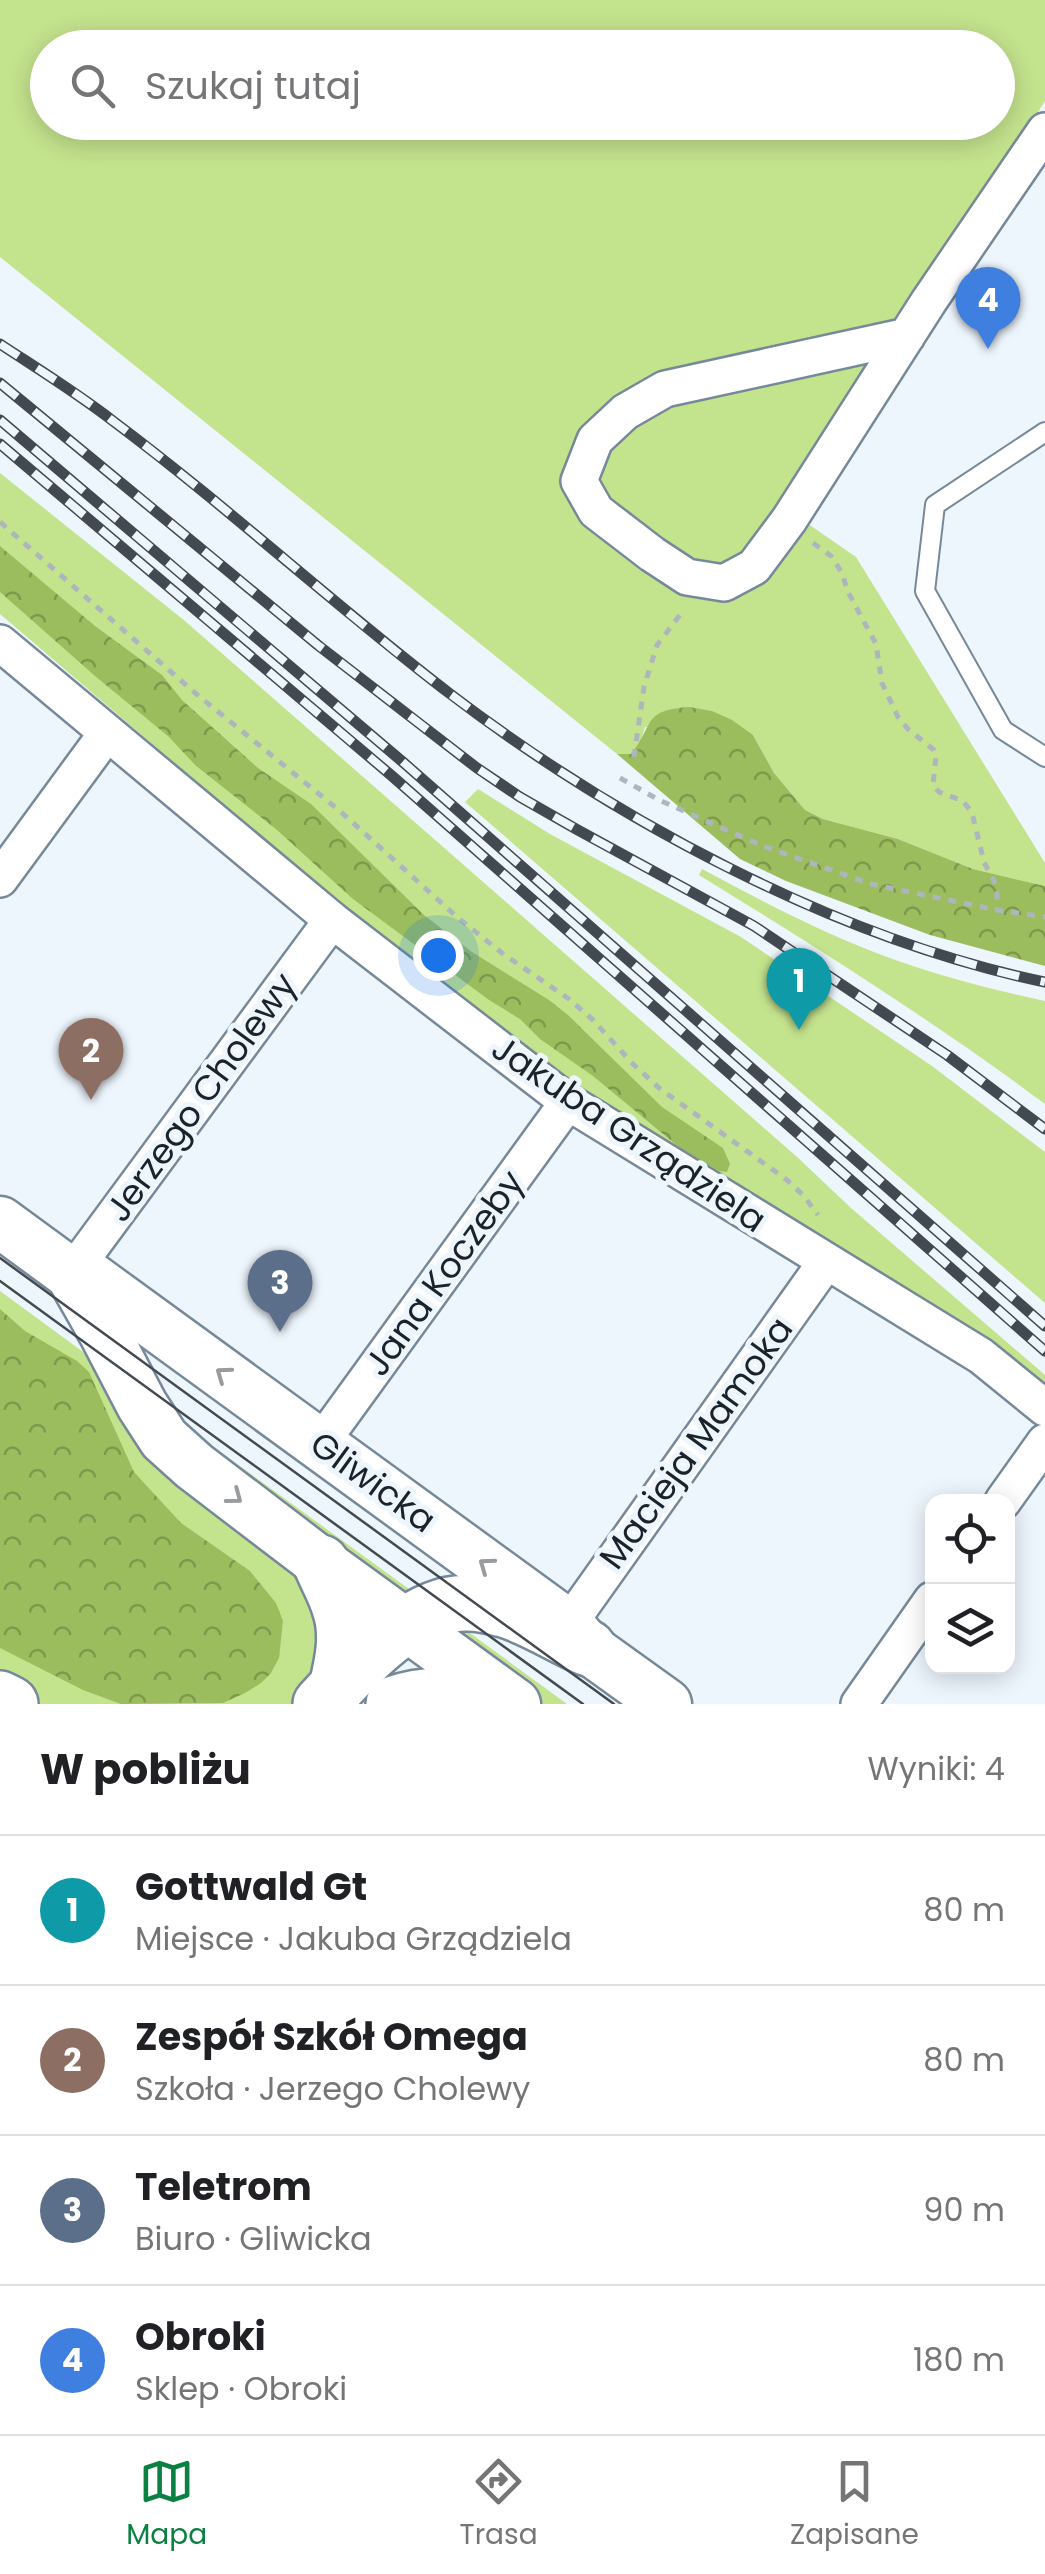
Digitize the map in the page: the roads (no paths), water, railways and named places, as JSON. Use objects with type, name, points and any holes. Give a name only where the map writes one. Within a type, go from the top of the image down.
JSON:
[{"type":"main road","points":[[322,1563],[340,1607],[344,1633],[343,1659],[329,1696]]},
{"type":"main road","points":[[329,1696],[389,1638],[448,1606],[476,1603],[508,1610],[578,1636]]},
{"type":"main road","points":[[394,1704],[413,1697],[444,1695],[491,1704]]},
{"type":"main road","points":[[0,1699],[10,1704]]},
{"type":"street","points":[[907,336],[666,388],[625,412],[596,440],[579,481],[596,511],[687,577],[724,583],[754,568],[1045,131]]},
{"type":"street","name":"Jakuba Grządziela","points":[[0,643],[332,920],[568,1102],[981,1356],[1045,1408]]},
{"type":"street","points":[[0,878],[108,733]]},
{"type":"street","name":"Jerzego Cholewy","points":[[71,1274],[332,920]]},
{"type":"street","name":"Jana Koczeby","points":[[320,1444],[568,1102]]},
{"type":"street","name":"Gliwicka","points":[[0,1222],[71,1274],[164,1439],[322,1563],[515,1704]]},
{"type":"street","name":"Macieja Mamoka","points":[[578,1636],[826,1262]]},
{"type":"street","name":"Gliwicka","points":[[71,1274],[91,1278],[666,1704]]},
{"type":"street","points":[[1009,1494],[1045,1442]]},
{"type":"street","points":[[859,1704],[925,1610]]},
{"type":"lane","points":[[1045,432],[935,505],[925,591],[1003,730],[1045,756]]},
{"type":"tram line","points":[[0,1258],[614,1704]]},
{"type":"tram line","points":[[0,1281],[583,1704]]},
{"type":"railway","points":[[0,344],[156,454],[449,693],[584,786],[732,869],[809,905],[888,937],[1045,982]]},
{"type":"railway","points":[[0,383],[319,646],[477,768],[576,829],[754,926],[947,1055],[1045,1129]]},
{"type":"railway","points":[[0,420],[404,763],[1045,1326]]},
{"type":"railway","points":[[0,444],[392,776],[1045,1351]]},
{"type":"place","name":"Obroki","points":[[988,349]]},
{"type":"place","name":"Gottwald Gt","points":[[799,1030]]},
{"type":"place","name":"Zespół Szkół Omega","points":[[91,1100]]},
{"type":"place","name":"Teletrom","points":[[280,1332]]}]
